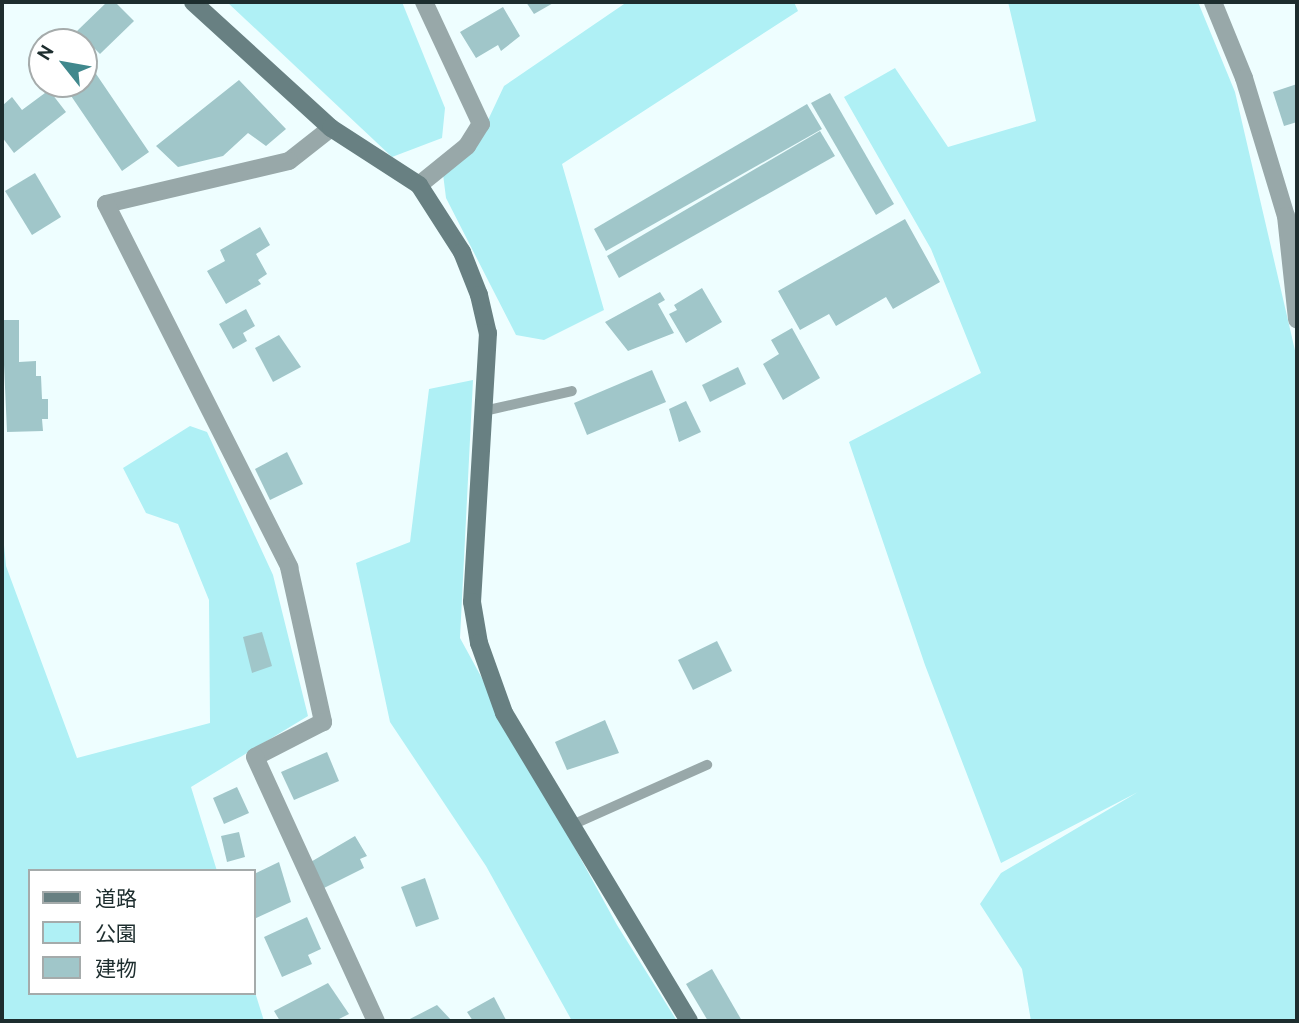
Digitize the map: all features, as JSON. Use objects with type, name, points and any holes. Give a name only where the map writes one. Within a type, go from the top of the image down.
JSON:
[{"type":"street","points":[[193,2],[331,128],[419,186],[462,251],[479,295],[488,333],[472,601],[479,643],[504,713],[689,1021]]},
{"type":"street","points":[[419,186],[467,146],[481,124],[424,2]]},
{"type":"street","points":[[1213,2],[1291,206],[1297,319]]},
{"type":"street","points":[[331,128],[289,161],[106,204],[289,566],[323,722],[255,757],[376,1021]]},
{"type":"lane","points":[[484,411],[572,391]]},
{"type":"lane","points":[[572,825],[707,765]]},
{"type":"green space","points":[[227,2],[402,2],[445,108],[442,138],[392,157]]},
{"type":"green space","points":[[627,2],[794,2],[798,11],[562,164],[604,310],[544,340],[516,335],[446,198],[443,174],[473,152],[504,86]]},
{"type":"green space","points":[[1008,2],[1198,2],[1235,92],[1297,359],[1297,1021],[1031,1021],[1022,969],[980,904],[1001,873],[1138,792],[1001,863],[925,665],[849,442],[981,373],[931,249],[844,97],[895,68],[948,147],[1036,121]]},
{"type":"green space","points":[[473,380],[460,638],[617,925],[677,1021],[572,1021],[486,866],[390,722],[356,563],[410,542],[429,389]]},
{"type":"green space","points":[[190,426],[207,432],[273,575],[308,716],[191,787],[216,869],[28,869],[28,995],[256,995],[264,1021],[2,1021],[2,524],[6,566],[77,758],[210,723],[209,600],[178,524],[146,513],[123,468]]},
{"type":"building","points":[[107,2],[115,2],[134,21],[100,54],[98,28],[80,28]]},
{"type":"building","points":[[526,2],[555,2],[534,14]]},
{"type":"building","points":[[503,7],[520,36],[501,51],[498,45],[476,58],[460,32]]},
{"type":"building","points":[[98,77],[149,152],[122,171],[72,98],[98,98]]},
{"type":"building","points":[[239,80],[286,129],[266,146],[248,133],[223,156],[178,167],[156,146]]},
{"type":"building","points":[[1297,84],[1297,122],[1284,126],[1273,92]]},
{"type":"building","points":[[830,93],[894,204],[876,215],[811,103]]},
{"type":"building","points":[[12,97],[22,110],[38,98],[55,98],[66,112],[14,153],[2,137],[2,106]]},
{"type":"building","points":[[807,104],[822,129],[606,251],[594,229]]},
{"type":"building","points":[[820,131],[835,156],[619,278],[607,256]]},
{"type":"building","points":[[35,173],[61,217],[32,235],[5,191]]},
{"type":"building","points":[[905,219],[940,282],[893,309],[886,297],[836,326],[829,314],[800,330],[778,291]]},
{"type":"building","points":[[260,227],[270,245],[256,254],[267,274],[258,280],[261,284],[226,304],[207,271],[225,261],[220,250]]},
{"type":"building","points":[[702,288],[722,322],[686,343],[669,314],[677,310],[674,305]]},
{"type":"building","points":[[660,292],[665,300],[658,304],[674,333],[628,351],[605,322]]},
{"type":"building","points":[[246,309],[255,326],[243,333],[247,341],[233,349],[219,324]]},
{"type":"building","points":[[2,320],[19,320],[19,362],[36,361],[36,376],[41,376],[42,399],[48,399],[48,419],[42,419],[43,431],[7,432]]},
{"type":"building","points":[[792,328],[820,378],[783,400],[763,364],[779,354],[771,340]]},
{"type":"building","points":[[279,335],[301,367],[273,382],[255,348]]},
{"type":"building","points":[[738,367],[746,384],[710,402],[702,385]]},
{"type":"building","points":[[652,370],[666,402],[587,435],[574,403]]},
{"type":"building","points":[[686,401],[701,432],[679,442],[669,409]]},
{"type":"building","points":[[287,452],[303,484],[270,500],[255,469]]},
{"type":"building","points":[[262,632],[272,666],[252,673],[243,637]]},
{"type":"building","points":[[717,641],[732,671],[693,690],[678,660]]},
{"type":"building","points":[[605,720],[619,753],[567,770],[555,742]]},
{"type":"building","points":[[327,752],[339,781],[294,800],[281,772]]},
{"type":"building","points":[[237,787],[249,813],[224,824],[213,798]]},
{"type":"building","points":[[239,832],[245,857],[227,862],[221,836]]},
{"type":"building","points":[[355,836],[367,856],[360,859],[364,868],[322,889],[309,863]]},
{"type":"building","points":[[279,862],[291,902],[256,918],[256,873]]},
{"type":"building","points":[[425,878],[439,919],[416,927],[401,887]]},
{"type":"building","points":[[307,917],[321,949],[308,955],[312,964],[282,977],[264,937]]},
{"type":"building","points":[[712,969],[742,1021],[708,1021],[686,984]]},
{"type":"building","points":[[328,983],[349,1014],[335,1021],[280,1021],[274,1011]]},
{"type":"building","points":[[494,997],[506,1020],[473,1021],[467,1012]]},
{"type":"building","points":[[437,1005],[452,1021],[406,1021]]}]
